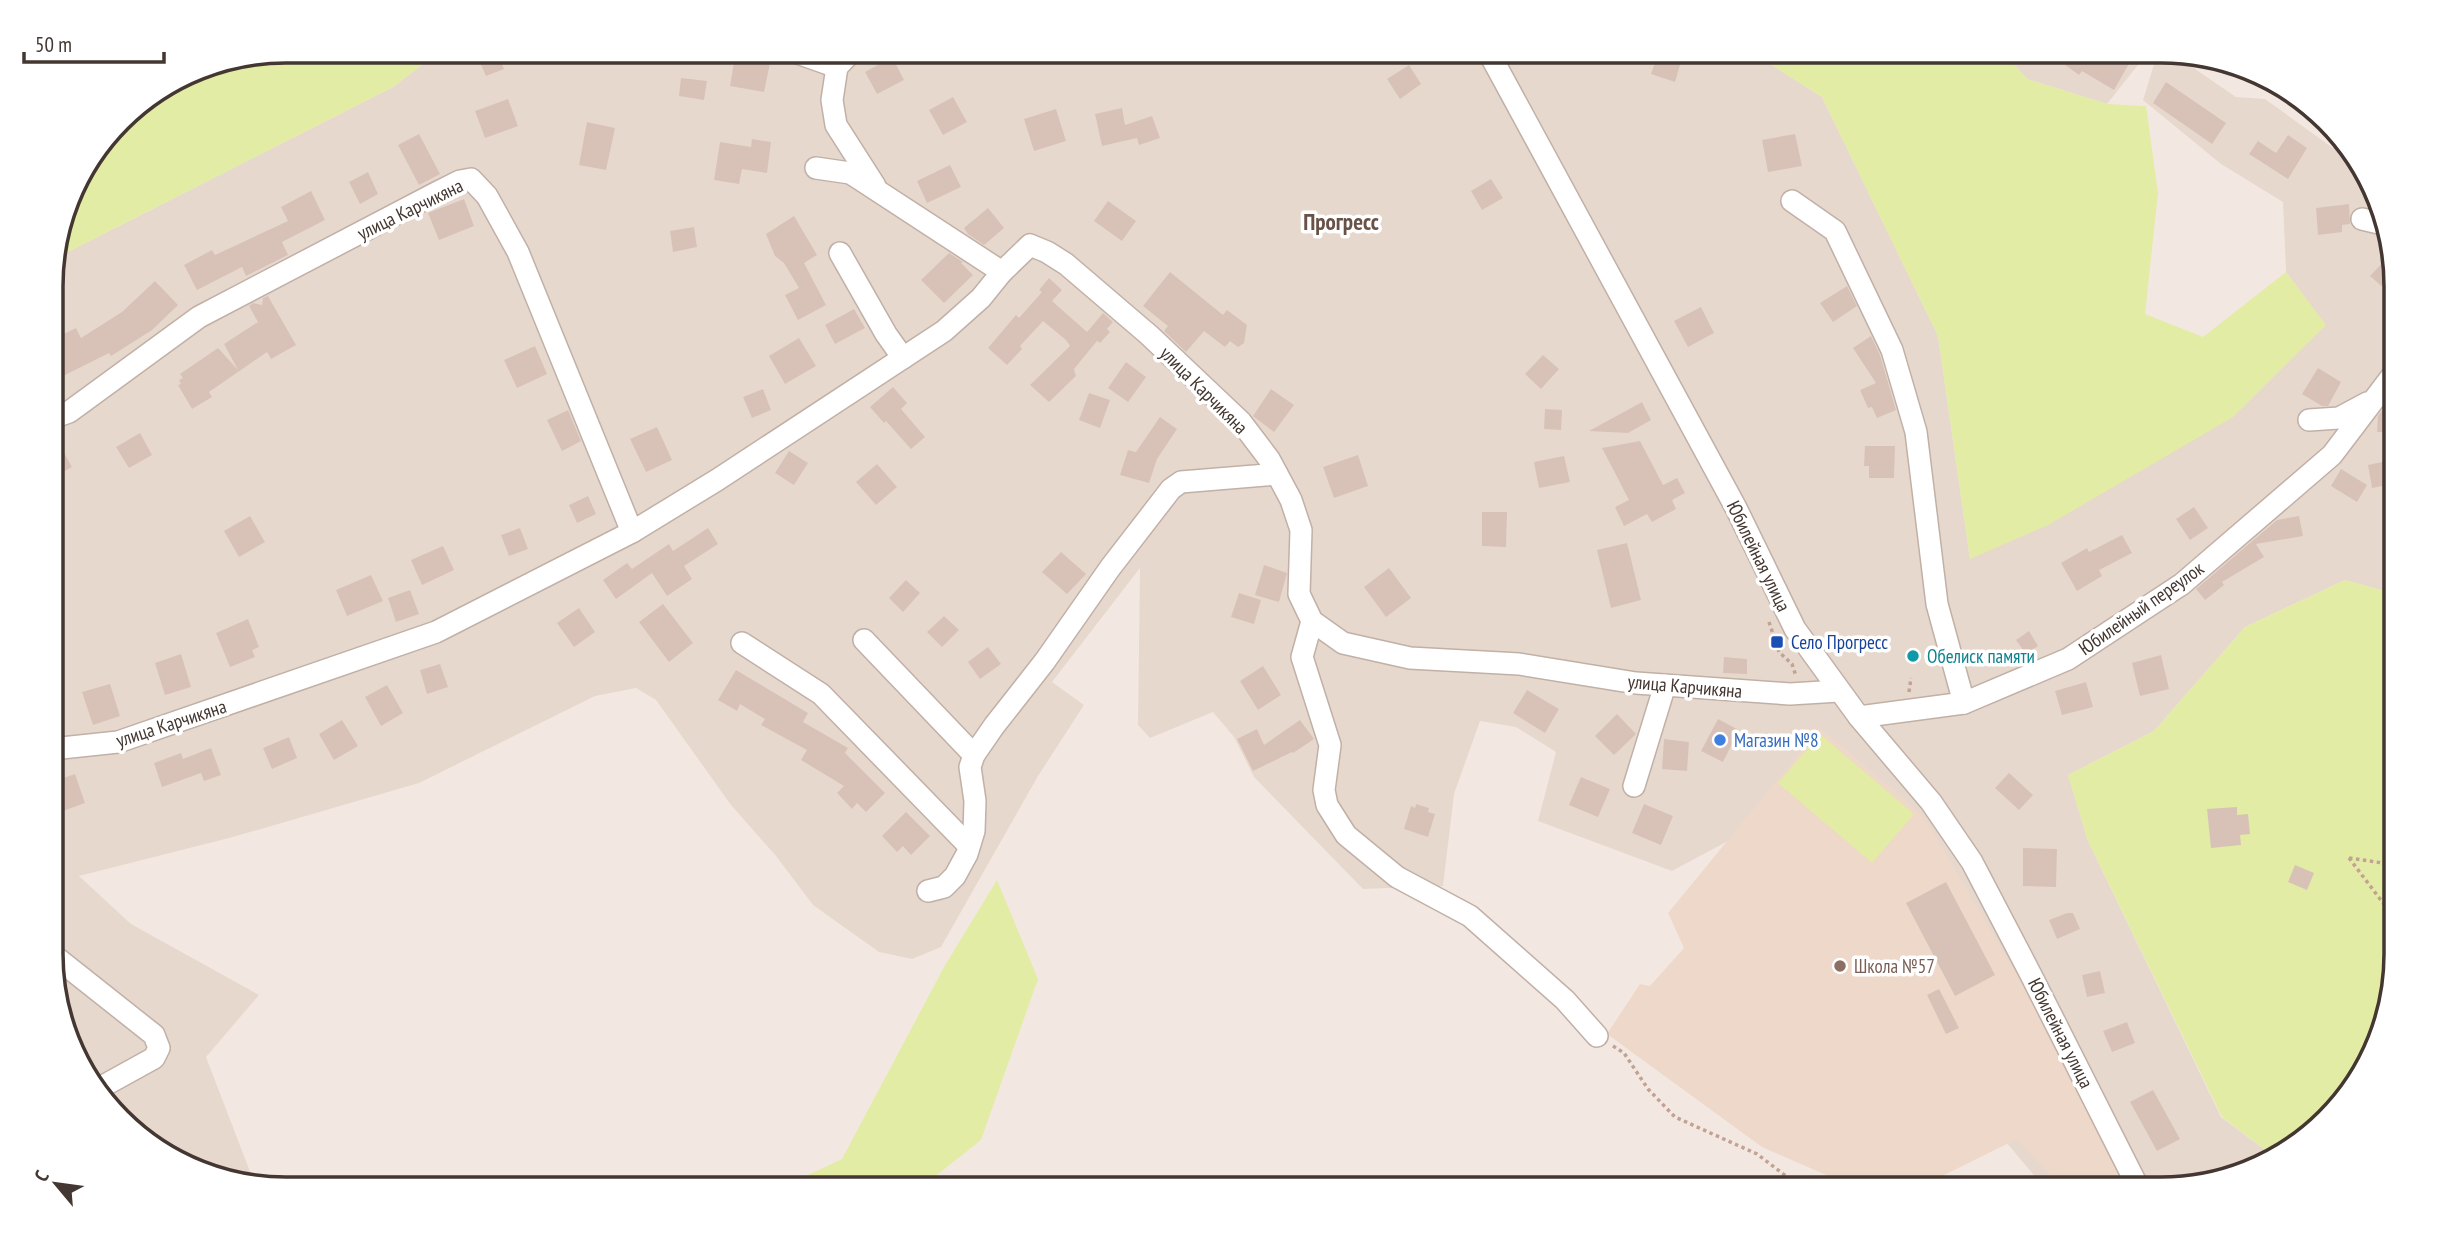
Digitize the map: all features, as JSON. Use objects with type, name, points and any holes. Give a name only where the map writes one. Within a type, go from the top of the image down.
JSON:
[{"type":"street","points":[[826,63],[837,67]]},
{"type":"street","points":[[841,63],[837,67],[832,100],[836,125],[878,191]]},
{"type":"street","name":"Юбилейная улица","points":[[1495,63],[1736,508],[1795,629],[1859,717],[1931,802],[1972,862],[2133,1177]]},
{"type":"street","points":[[816,168],[849,173],[1002,272]]},
{"type":"street","name":"улица Карчикяна","points":[[63,414],[199,317],[448,187],[471,179],[487,196],[518,252],[632,532]]},
{"type":"street","points":[[1792,201],[1835,232],[1892,351],[1916,432],[1937,604],[1964,703]]},
{"type":"street","name":"улица Карчикяна","points":[[63,748],[118,742],[436,632],[632,532],[717,480],[944,331],[981,298],[1002,272],[1030,245],[1066,264],[1149,335],[1241,422],[1269,459],[1291,500],[1301,530],[1299,594],[1312,621],[1343,643],[1409,658],[1519,664],[1665,685],[1790,694],[1839,691]]},
{"type":"street","points":[[840,253],[886,334],[903,358]]},
{"type":"street","name":"Юбилейный переулок","points":[[1859,717],[1964,703],[2068,659],[2182,584],[2332,455],[2384,386]]},
{"type":"street","points":[[2309,420],[2339,418],[2375,398]]},
{"type":"street","points":[[928,891],[944,887],[955,876],[969,846],[974,831],[975,801],[970,768],[974,755],[1171,489],[1181,482],[1277,474]]},
{"type":"street","points":[[1312,621],[1302,657],[1331,745],[1324,790],[1327,805],[1346,835],[1397,877],[1470,916],[1565,1000],[1597,1036]]},
{"type":"street","points":[[864,640],[974,755]]},
{"type":"street","points":[[742,643],[821,694],[969,846]]},
{"type":"street","points":[[1634,786],[1665,685]]},
{"type":"street","points":[[64,963],[154,1035],[159,1048],[154,1058],[106,1085]]},
{"type":"path","points":[[2384,863],[2349,858],[2384,904]]},
{"type":"path","points":[[1597,1036],[1624,1053],[1648,1089],[1675,1117],[1757,1154],[1787,1177]]},
{"type":"shaded area","points":[[424,63],[1769,63],[1822,97],[1938,336],[1970,559],[2325,325],[2286,272],[2283,202],[2221,164],[2143,100],[2154,63],[2189,65],[2236,97],[2265,99],[2336,148],[2361,187],[2376,228],[2384,286],[2384,591],[2345,580],[2245,627],[2154,731],[2068,775],[2088,841],[2221,1117],[2266,1151],[2233,1165],[2176,1177],[2035,1177],[1741,834],[1672,871],[1538,821],[1556,752],[1516,727],[1480,721],[1454,794],[1443,886],[1363,889],[1254,777],[1234,737],[1213,712],[1150,738],[1138,725],[1140,568],[1052,682],[1084,705],[1038,776],[941,947],[912,959],[879,952],[813,905],[776,856],[731,805],[656,700],[636,688],[595,696],[419,783],[233,837],[79,876],[131,924],[259,995],[206,1057],[251,1174],[214,1165],[187,1154],[139,1122],[118,1101],[101,1078],[80,1039],[65,983],[65,257],[66,253],[393,87]]},
{"type":"shaded area","points":[[2013,63],[2139,63],[2107,104],[2027,79]]},
{"type":"shaded area","name":"Школа №57","points":[[1820,728],[1917,810],[1932,831],[2033,1002],[2123,1177],[2052,1177],[2017,1139],[1940,1177],[1831,1177],[1762,1147],[1607,1034],[1640,984],[1650,986],[1684,948],[1668,913]]},
{"type":"green space","points":[[424,63],[393,87],[66,253],[80,201],[109,150],[139,118],[174,93],[201,80],[257,65]]},
{"type":"green space","points":[[1769,63],[2013,63],[2027,79],[2107,104],[2146,106],[2158,193],[2145,314],[2203,337],[2286,272],[2326,325],[2233,417],[2048,525],[1970,559],[1938,336],[1822,97]]},
{"type":"green space","points":[[2345,580],[2384,591],[2384,954],[2376,1012],[2361,1053],[2329,1101],[2308,1122],[2266,1151],[2222,1117],[2088,841],[2068,775],[2154,731],[2245,627]]},
{"type":"green space","points":[[1820,734],[1914,814],[1872,863],[1778,783]]},
{"type":"green space","points":[[997,880],[1038,979],[981,1140],[934,1177],[804,1177],[842,1159],[944,967]]},
{"type":"building","points":[[480,63],[501,63],[504,69],[486,76]]},
{"type":"building","points":[[734,63],[770,63],[764,92],[730,86]]},
{"type":"building","points":[[881,63],[895,63],[904,80],[877,94],[865,72]]},
{"type":"building","points":[[1655,63],[1681,63],[1675,82],[1651,74]]},
{"type":"building","points":[[2062,63],[2129,63],[2114,90],[2082,71],[2079,75]]},
{"type":"building","points":[[1409,65],[1421,84],[1400,99],[1387,79]]},
{"type":"building","points":[[681,78],[707,81],[704,100],[679,96]]},
{"type":"building","points":[[2166,82],[2226,123],[2212,144],[2153,103]]},
{"type":"building","points":[[953,97],[967,122],[943,135],[929,110]]},
{"type":"building","points":[[508,99],[518,126],[485,138],[475,111]]},
{"type":"building","points":[[1122,108],[1125,125],[1152,116],[1160,138],[1139,145],[1137,138],[1102,146],[1095,114]]},
{"type":"building","points":[[1056,109],[1066,141],[1034,151],[1024,119]]},
{"type":"building","points":[[587,122],[615,128],[606,170],[579,165]]},
{"type":"building","points":[[419,134],[440,174],[419,185],[398,145]]},
{"type":"building","points":[[1795,134],[1802,166],[1768,172],[1762,140]]},
{"type":"building","points":[[2288,135],[2307,148],[2288,179],[2249,154],[2258,141],[2276,153]]},
{"type":"building","points":[[752,139],[771,142],[767,173],[742,169],[739,184],[714,180],[720,142],[751,147]]},
{"type":"building","points":[[950,165],[961,187],[927,203],[917,181]]},
{"type":"building","points":[[368,172],[378,194],[360,204],[349,182]]},
{"type":"building","points":[[1491,179],[1503,198],[1482,210],[1471,191]]},
{"type":"building","points":[[311,191],[325,220],[282,242],[288,255],[246,276],[242,267],[197,290],[184,265],[212,250],[215,255],[288,221],[281,207]]},
{"type":"building","points":[[464,199],[474,226],[439,240],[428,213]]},
{"type":"building","points":[[1108,201],[1136,221],[1122,241],[1094,221]]},
{"type":"building","points":[[2349,204],[2350,224],[2342,225],[2342,232],[2318,235],[2316,208]]},
{"type":"building","points":[[988,208],[1004,228],[984,245],[964,228]]},
{"type":"building","points":[[794,216],[817,255],[804,263],[826,305],[798,320],[785,295],[799,288],[784,263],[775,256],[766,234]]},
{"type":"building","points":[[694,227],[697,247],[673,252],[670,231]]},
{"type":"building","points":[[949,253],[963,262],[961,263],[973,275],[944,303],[921,280]]},
{"type":"building","points":[[2382,263],[2384,288],[2370,276]]},
{"type":"building","points":[[1170,272],[1223,315],[1227,310],[1247,325],[1244,343],[1238,347],[1230,341],[1225,347],[1204,331],[1186,352],[1164,331],[1168,326],[1143,306]]},
{"type":"building","points":[[1049,278],[1062,290],[1052,301],[1087,332],[1103,313],[1113,322],[1107,329],[1110,332],[1100,343],[1097,341],[1074,369],[1076,376],[1049,402],[1030,385],[1070,346],[1066,340],[1043,321],[1007,365],[988,348],[1016,315],[1019,318],[1042,292],[1039,290]]},
{"type":"building","points":[[155,281],[178,305],[152,330],[111,356],[109,353],[63,376],[63,334],[76,328],[81,338],[122,312]]},
{"type":"building","points":[[1847,286],[1857,306],[1833,322],[1820,303]]},
{"type":"building","points":[[268,296],[296,345],[271,359],[267,352],[209,392],[212,397],[192,409],[178,385],[183,378],[180,374],[218,348],[238,370],[224,344],[258,322],[249,306],[253,303],[262,305],[263,298]]},
{"type":"building","points":[[1701,307],[1714,333],[1688,347],[1674,321]]},
{"type":"building","points":[[854,309],[865,328],[835,344],[825,325]]},
{"type":"building","points":[[1871,336],[1880,355],[1896,410],[1877,418],[1872,407],[1868,408],[1860,390],[1876,383],[1853,348]]},
{"type":"building","points":[[799,338],[816,366],[785,384],[769,356]]},
{"type":"building","points":[[535,346],[547,374],[517,388],[504,360]]},
{"type":"building","points":[[1543,355],[1559,369],[1541,389],[1525,374]]},
{"type":"building","points":[[1126,362],[1146,377],[1128,402],[1108,388]]},
{"type":"building","points":[[2318,368],[2341,382],[2328,406],[2322,406],[2302,394]]},
{"type":"building","points":[[893,387],[907,403],[901,409],[925,437],[911,449],[870,407]]},
{"type":"building","points":[[763,389],[771,410],[752,418],[743,397]]},
{"type":"building","points":[[1271,389],[1294,405],[1274,432],[1253,416]]},
{"type":"building","points":[[1089,393],[1110,400],[1100,428],[1079,420]]},
{"type":"building","points":[[1642,402],[1651,420],[1628,433],[1589,431]]},
{"type":"building","points":[[1545,409],[1562,410],[1561,430],[1544,429]]},
{"type":"building","points":[[2384,409],[2384,432],[2377,432],[2378,416]]},
{"type":"building","points":[[568,410],[581,441],[562,451],[547,420]]},
{"type":"building","points":[[1160,417],[1177,429],[1157,459],[1149,483],[1120,475],[1128,450],[1136,452]]},
{"type":"building","points":[[657,427],[672,460],[646,472],[630,439]]},
{"type":"building","points":[[140,433],[152,455],[129,468],[116,447]]},
{"type":"building","points":[[1640,441],[1663,485],[1677,478],[1685,493],[1672,500],[1676,509],[1652,522],[1647,514],[1624,526],[1615,507],[1629,500],[1602,448]]},
{"type":"building","points":[[1865,446],[1895,446],[1894,478],[1869,478],[1869,466],[1864,466]]},
{"type":"building","points":[[63,451],[72,467],[63,472]]},
{"type":"building","points":[[789,451],[808,463],[794,485],[775,473]]},
{"type":"building","points":[[1358,455],[1368,486],[1334,498],[1323,467]]},
{"type":"building","points":[[1564,456],[1570,482],[1539,488],[1534,462]]},
{"type":"building","points":[[2384,462],[2384,486],[2372,488],[2368,465]]},
{"type":"building","points":[[877,464],[897,487],[876,505],[856,482]]},
{"type":"building","points":[[2341,469],[2367,485],[2357,502],[2331,486]]},
{"type":"building","points":[[588,496],[596,514],[577,523],[569,505]]},
{"type":"building","points":[[2194,507],[2208,528],[2190,540],[2176,519]]},
{"type":"building","points":[[1482,512],[1507,512],[1506,547],[1482,546]]},
{"type":"building","points":[[250,516],[265,542],[239,557],[224,531]]},
{"type":"building","points":[[2299,516],[2303,536],[2256,544],[2264,557],[2222,582],[2224,585],[2205,600],[2196,589],[2277,520]]},
{"type":"building","points":[[520,528],[528,549],[509,556],[501,535]]},
{"type":"building","points":[[708,528],[718,544],[684,566],[692,579],[667,596],[652,573],[616,599],[603,580],[627,563],[632,569],[669,544],[673,551]]},
{"type":"building","points":[[2122,535],[2132,553],[2099,570],[2102,576],[2077,591],[2061,563],[2087,548],[2089,552]]},
{"type":"building","points":[[1627,543],[1641,600],[1611,608],[1597,550]]},
{"type":"building","points":[[443,546],[454,570],[422,585],[411,560]]},
{"type":"building","points":[[1061,552],[1086,574],[1067,594],[1042,572]]},
{"type":"building","points":[[1264,565],[1287,573],[1279,602],[1255,595]]},
{"type":"building","points":[[1389,568],[1411,598],[1386,617],[1364,587]]},
{"type":"building","points":[[371,575],[383,601],[347,616],[336,590]]},
{"type":"building","points":[[906,580],[920,593],[903,612],[889,598]]},
{"type":"building","points":[[410,590],[419,614],[396,622],[388,598]]},
{"type":"building","points":[[1239,593],[1261,600],[1254,624],[1231,617]]},
{"type":"building","points":[[663,604],[693,643],[669,662],[639,622]]},
{"type":"building","points":[[579,608],[595,632],[574,647],[557,623]]},
{"type":"building","points":[[944,616],[959,630],[942,647],[927,632]]},
{"type":"building","points":[[248,619],[259,647],[252,650],[255,657],[230,667],[216,633]]},
{"type":"building","points":[[2029,631],[2038,646],[2026,654],[2016,640]]},
{"type":"building","points":[[988,647],[1001,664],[980,679],[968,662]]},
{"type":"building","points":[[181,654],[191,687],[165,695],[155,663]]},
{"type":"building","points":[[2161,655],[2169,689],[2140,696],[2132,663]]},
{"type":"building","points":[[1724,657],[1747,659],[1747,674],[1723,673]]},
{"type":"building","points":[[440,664],[448,687],[427,694],[420,670]]},
{"type":"building","points":[[1263,666],[1281,695],[1258,710],[1240,681]]},
{"type":"building","points":[[736,670],[808,713],[803,722],[848,748],[845,753],[885,793],[866,812],[857,803],[852,809],[837,793],[844,786],[801,760],[807,750],[761,725],[765,719],[740,704],[737,711],[718,700]]},
{"type":"building","points":[[2086,682],[2093,707],[2062,715],[2055,691]]},
{"type":"building","points":[[110,684],[120,716],[93,725],[82,692]]},
{"type":"building","points":[[387,685],[403,713],[381,726],[365,697]]},
{"type":"building","points":[[1527,690],[1559,709],[1545,733],[1513,713]]},
{"type":"building","points":[[1617,714],[1636,734],[1614,755],[1595,736]]},
{"type":"building","name":"Магазин №8","points":[[1718,719],[1739,730],[1723,762],[1701,751]]},
{"type":"building","points":[[342,720],[358,746],[334,760],[319,734]]},
{"type":"building","points":[[1300,720],[1314,739],[1293,753],[1253,771],[1237,739],[1257,729],[1264,745]]},
{"type":"building","points":[[289,737],[297,758],[272,769],[263,748]]},
{"type":"building","points":[[1664,739],[1689,742],[1687,771],[1662,769]]},
{"type":"building","points":[[211,748],[221,775],[204,781],[201,773],[162,787],[154,763],[181,753],[183,759]]},
{"type":"building","points":[[2009,773],[2033,795],[2019,810],[1995,788]]},
{"type":"building","points":[[75,774],[85,803],[63,811],[63,778]]},
{"type":"building","points":[[1581,777],[1610,789],[1598,817],[1569,805]]},
{"type":"building","points":[[1416,804],[1429,808],[1428,812],[1435,814],[1428,837],[1404,829],[1411,806],[1415,808]]},
{"type":"building","points":[[1644,804],[1673,816],[1661,845],[1632,833]]},
{"type":"building","points":[[2237,807],[2237,815],[2248,814],[2250,834],[2240,835],[2241,845],[2211,848],[2207,809]]},
{"type":"building","points":[[906,812],[930,836],[911,855],[903,846],[897,852],[882,836]]},
{"type":"building","points":[[2023,848],[2057,849],[2056,887],[2023,886]]},
{"type":"building","points":[[2295,865],[2314,873],[2307,890],[2288,882]]},
{"type":"building","points":[[1946,882],[1995,975],[1955,996],[1906,903]]},
{"type":"building","points":[[2073,913],[2080,929],[2057,939],[2049,920]]},
{"type":"building","points":[[2100,971],[2105,993],[2087,997],[2082,975]]},
{"type":"building","points":[[1939,989],[1959,1028],[1946,1034],[1927,995]]},
{"type":"building","points":[[2127,1022],[2135,1043],[2112,1052],[2103,1031]]},
{"type":"building","points":[[2153,1090],[2180,1139],[2157,1151],[2130,1102]]},
{"type":"place","name":"Село Прогресс","points":[[1777,642]]},
{"type":"place","name":"Обелиск памяти","points":[[1913,656]]},
{"type":"place","name":"Магазин №8","points":[[1720,740]]},
{"type":"place","name":"Школа №57","points":[[1840,966]]},
{"type":"district","name":"Прогресс","points":[[1341,221]]}]
